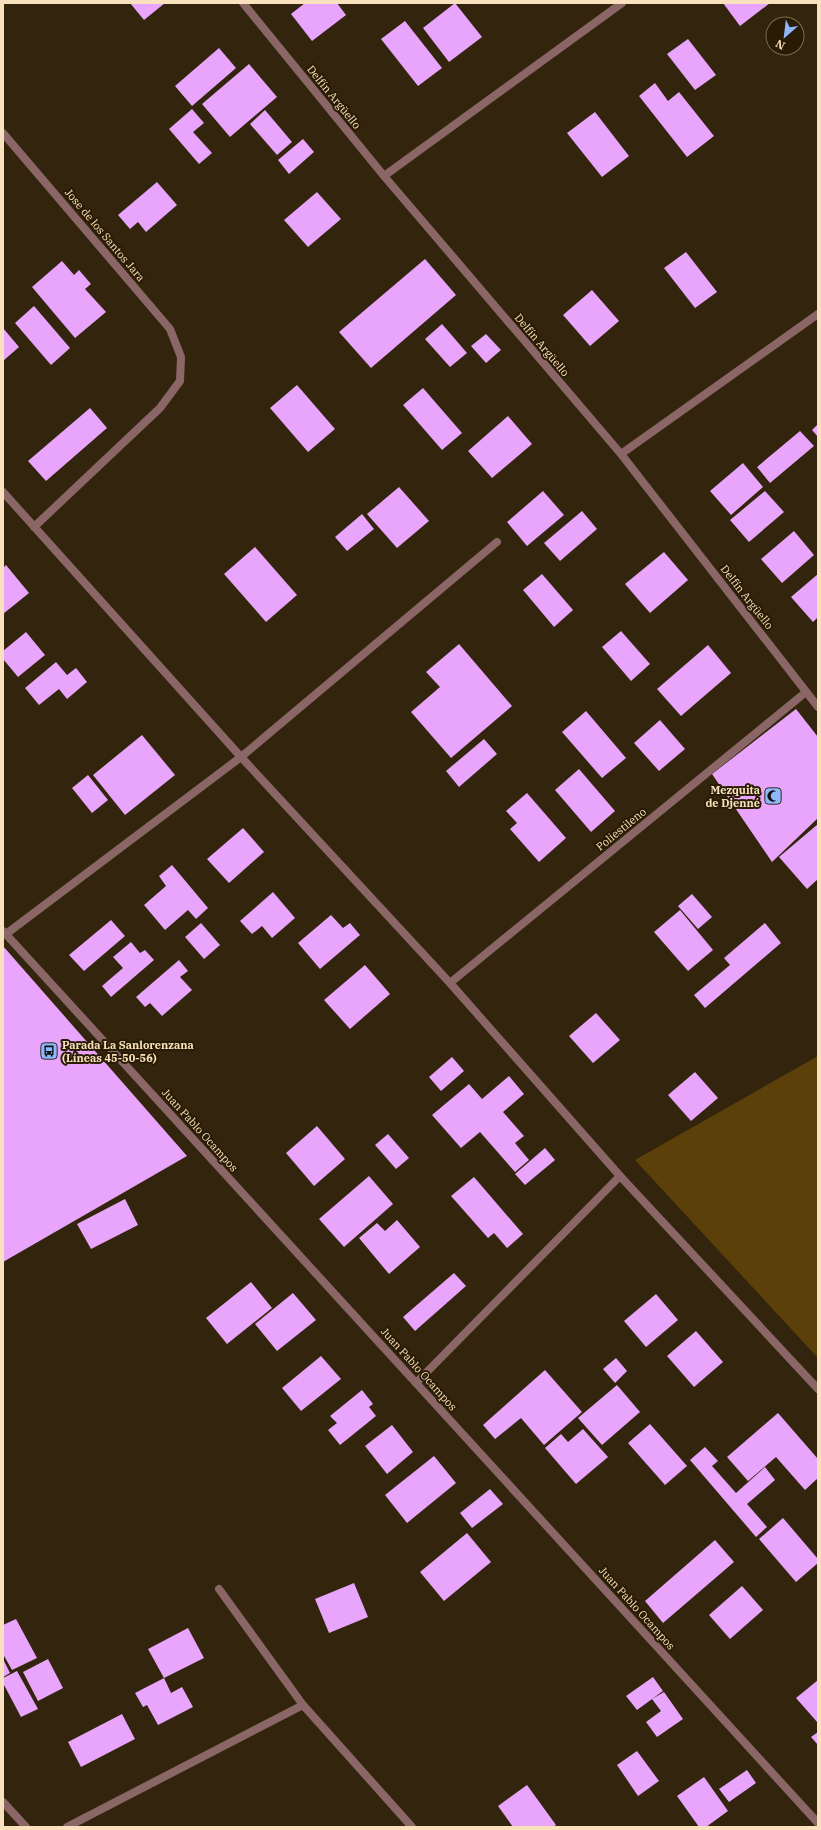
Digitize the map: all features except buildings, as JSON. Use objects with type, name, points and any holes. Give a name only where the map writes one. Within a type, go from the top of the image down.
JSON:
[{"type":"street","name":"Delfín Argüello","points":[[243,3],[384,176],[621,454],[818,707]]},
{"type":"street","points":[[384,176],[622,3]]},
{"type":"street","name":"Jose de los Santos Jara","points":[[3,133],[170,329],[181,357],[180,381],[160,408],[34,527]]},
{"type":"street","points":[[621,454],[818,314]]},
{"type":"street","points":[[3,492],[241,757],[450,983],[620,1176],[818,1389]]},
{"type":"street","points":[[4,932],[241,757],[497,542]]},
{"type":"street","name":"Poliestileno","points":[[450,983],[806,692]]},
{"type":"street","name":"Juan Pablo Ocampos","points":[[4,932],[818,1823]]},
{"type":"street","points":[[416,1383],[620,1176]]},
{"type":"street","points":[[218,1589],[303,1706],[412,1827]]},
{"type":"street","points":[[67,1827],[303,1706]]},
{"type":"street","points":[[3,1802],[26,1827]]},
{"type":"shaded area","points":[[818,1056],[818,1358],[635,1160]]},
{"type":"place","name":"Mezquita de Djenné","points":[[773,796]]},
{"type":"place","name":"Parada La Sanlorenzana (Líneas 45-50-56)","points":[[49,1051]]}]
